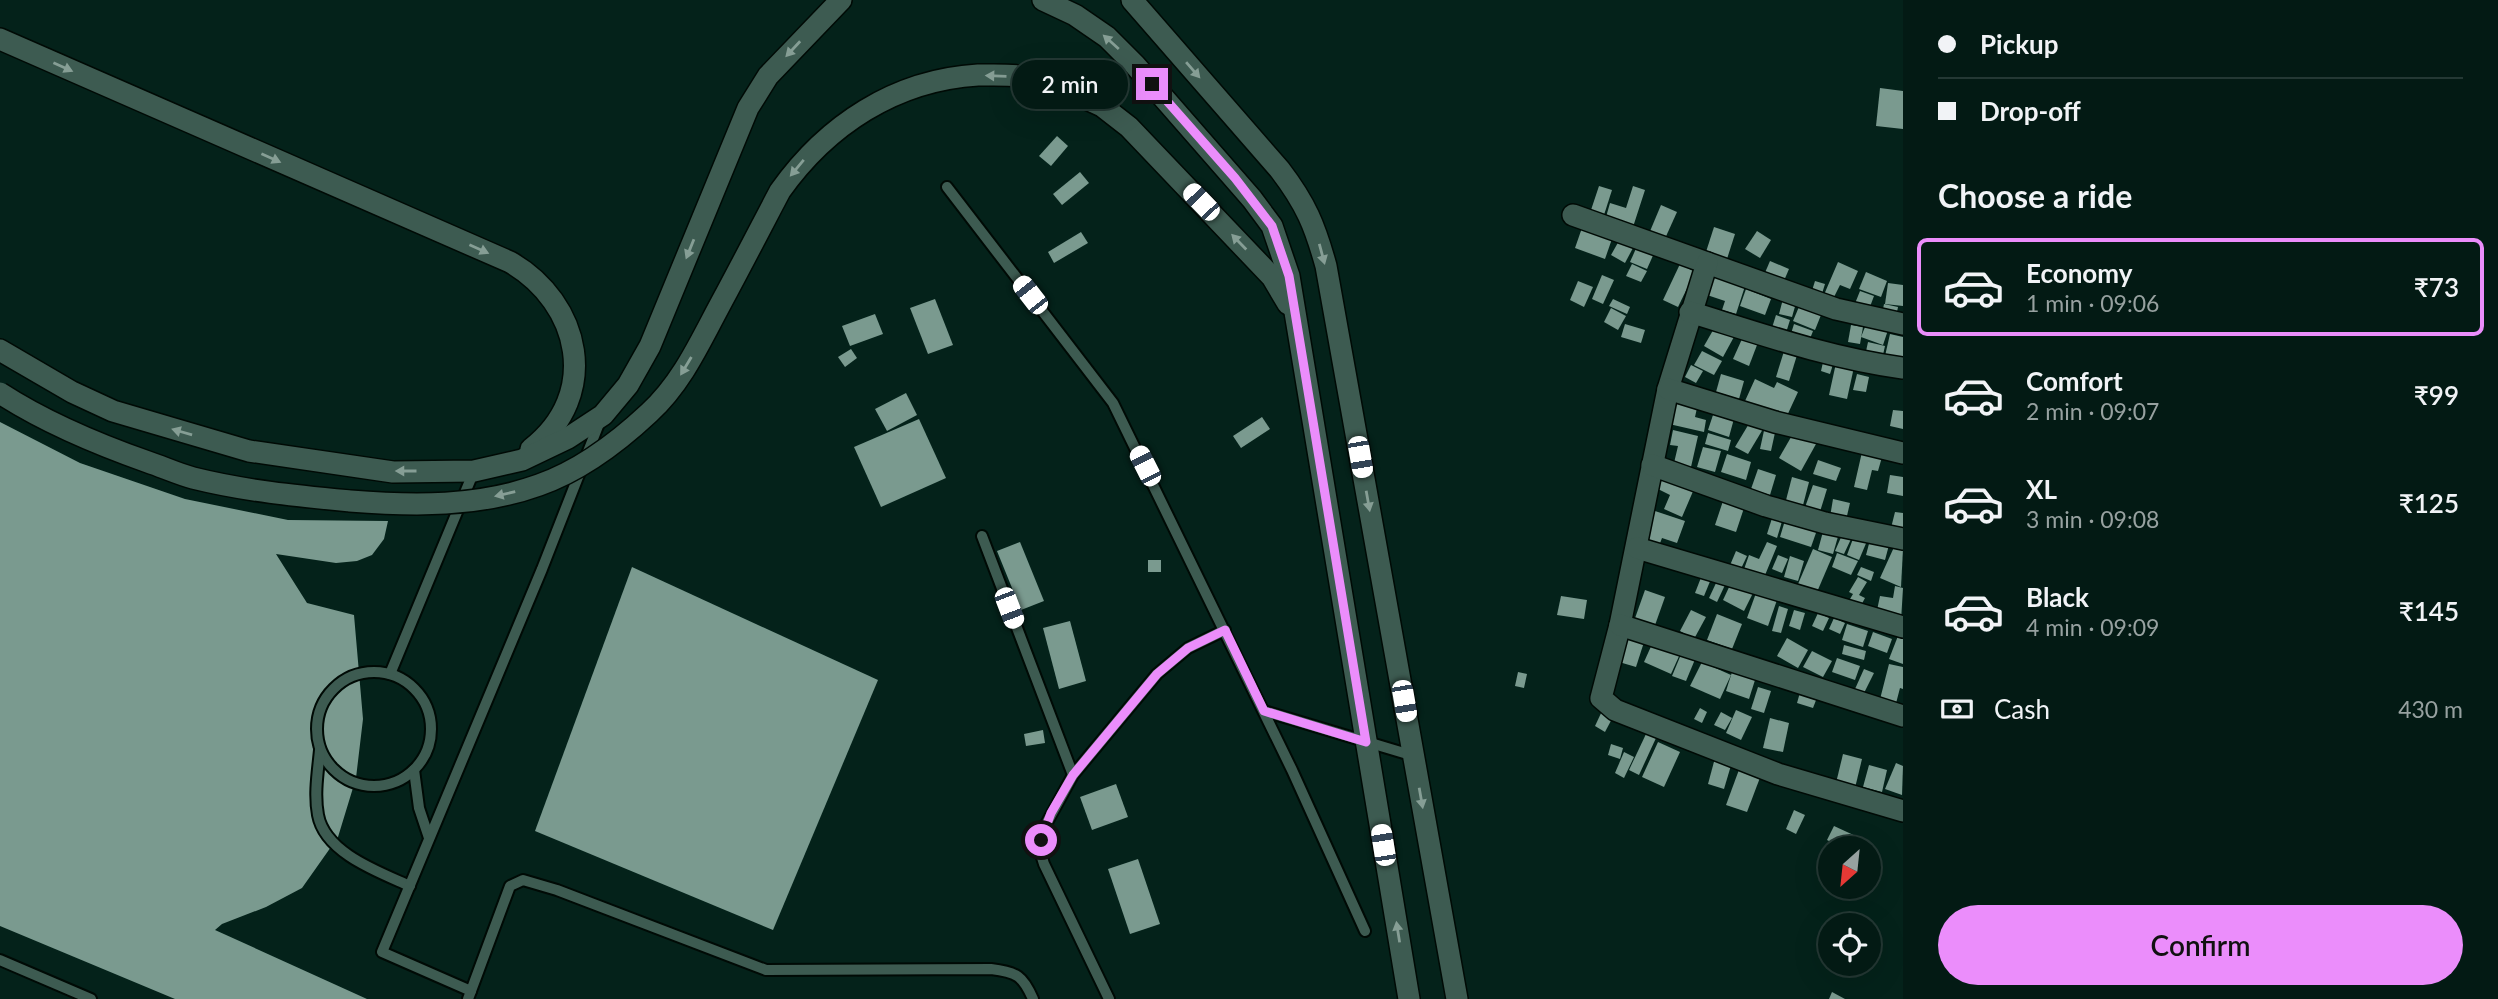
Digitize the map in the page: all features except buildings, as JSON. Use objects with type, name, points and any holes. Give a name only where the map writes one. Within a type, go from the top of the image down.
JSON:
[{"type":"street","points":[[0,350],[72,392],[113,411],[249,451],[393,472],[480,470],[522,460],[568,438],[603,415],[628,385],[650,346],[748,108],[768,76],[841,0]]},
{"type":"street","points":[[1043,0],[1075,15],[1107,37],[1135,65],[1252,199],[1272,226],[1283,253],[1300,339],[1409,999]]},
{"type":"street","points":[[1132,0],[1280,170],[1311,216],[1326,267],[1457,999]]},
{"type":"street","points":[[0,40],[510,262],[527,272],[554,299],[564,315],[574,351],[571,389],[565,407],[546,435],[519,457],[480,470]]},
{"type":"street","points":[[0,394],[50,422],[100,444],[192,478],[262,491],[397,504],[438,504],[485,498],[540,485],[583,463],[621,437],[650,413],[675,385],[697,349],[780,191],[820,143],[869,107],[894,94],[924,83],[954,77],[988,75],[1025,77],[1063,88],[1102,106],[1129,127],[1272,277],[1286,298],[1300,339]]},
{"type":"street","points":[[1573,215],[1836,309],[1903,324]]},
{"type":"street","points":[[1707,263],[1668,389],[1637,548],[1601,698],[1615,710],[1778,774],[1903,811]]},
{"type":"street","points":[[1690,312],[1815,352],[1903,368]]},
{"type":"street","points":[[1668,389],[1775,422],[1903,453]]},
{"type":"street","points":[[1653,465],[1801,517],[1903,539]]},
{"type":"street","points":[[1637,548],[1903,627]]},
{"type":"street","points":[[1620,625],[1903,716]]},
{"type":"lane","points":[[947,187],[1113,403],[1264,711],[1365,931]]},
{"type":"lane","points":[[603,415],[542,569],[382,951],[470,995],[510,886],[523,880],[557,890],[766,970],[991,969],[1009,971],[1025,980],[1033,999]]},
{"type":"lane","points":[[390,674],[480,470]]},
{"type":"lane","points":[[982,536],[1073,775]]},
{"type":"lane","points":[[1109,999],[1044,864],[1040,851],[1041,840],[1051,813],[1073,775],[1157,674],[1188,648],[1225,630]]},
{"type":"lane","points":[[320,748],[329,764],[342,776],[358,783],[378,786],[397,781],[414,770],[425,754],[431,735],[430,716],[422,697],[408,683],[390,674],[372,671],[355,675],[339,683],[327,696],[319,712],[317,730],[320,748],[318,815],[324,832],[365,866],[410,886]]},
{"type":"lane","points":[[1264,711],[1414,756]]},
{"type":"lane","points":[[414,770],[419,808],[429,838]]},
{"type":"lane","points":[[0,960],[91,999]]},
{"type":"route","points":[[1041,840],[1051,813],[1073,775],[1157,674],[1188,648],[1225,630],[1264,711],[1366,742],[1283,253],[1272,226],[1252,199],[1152,84]]}]
